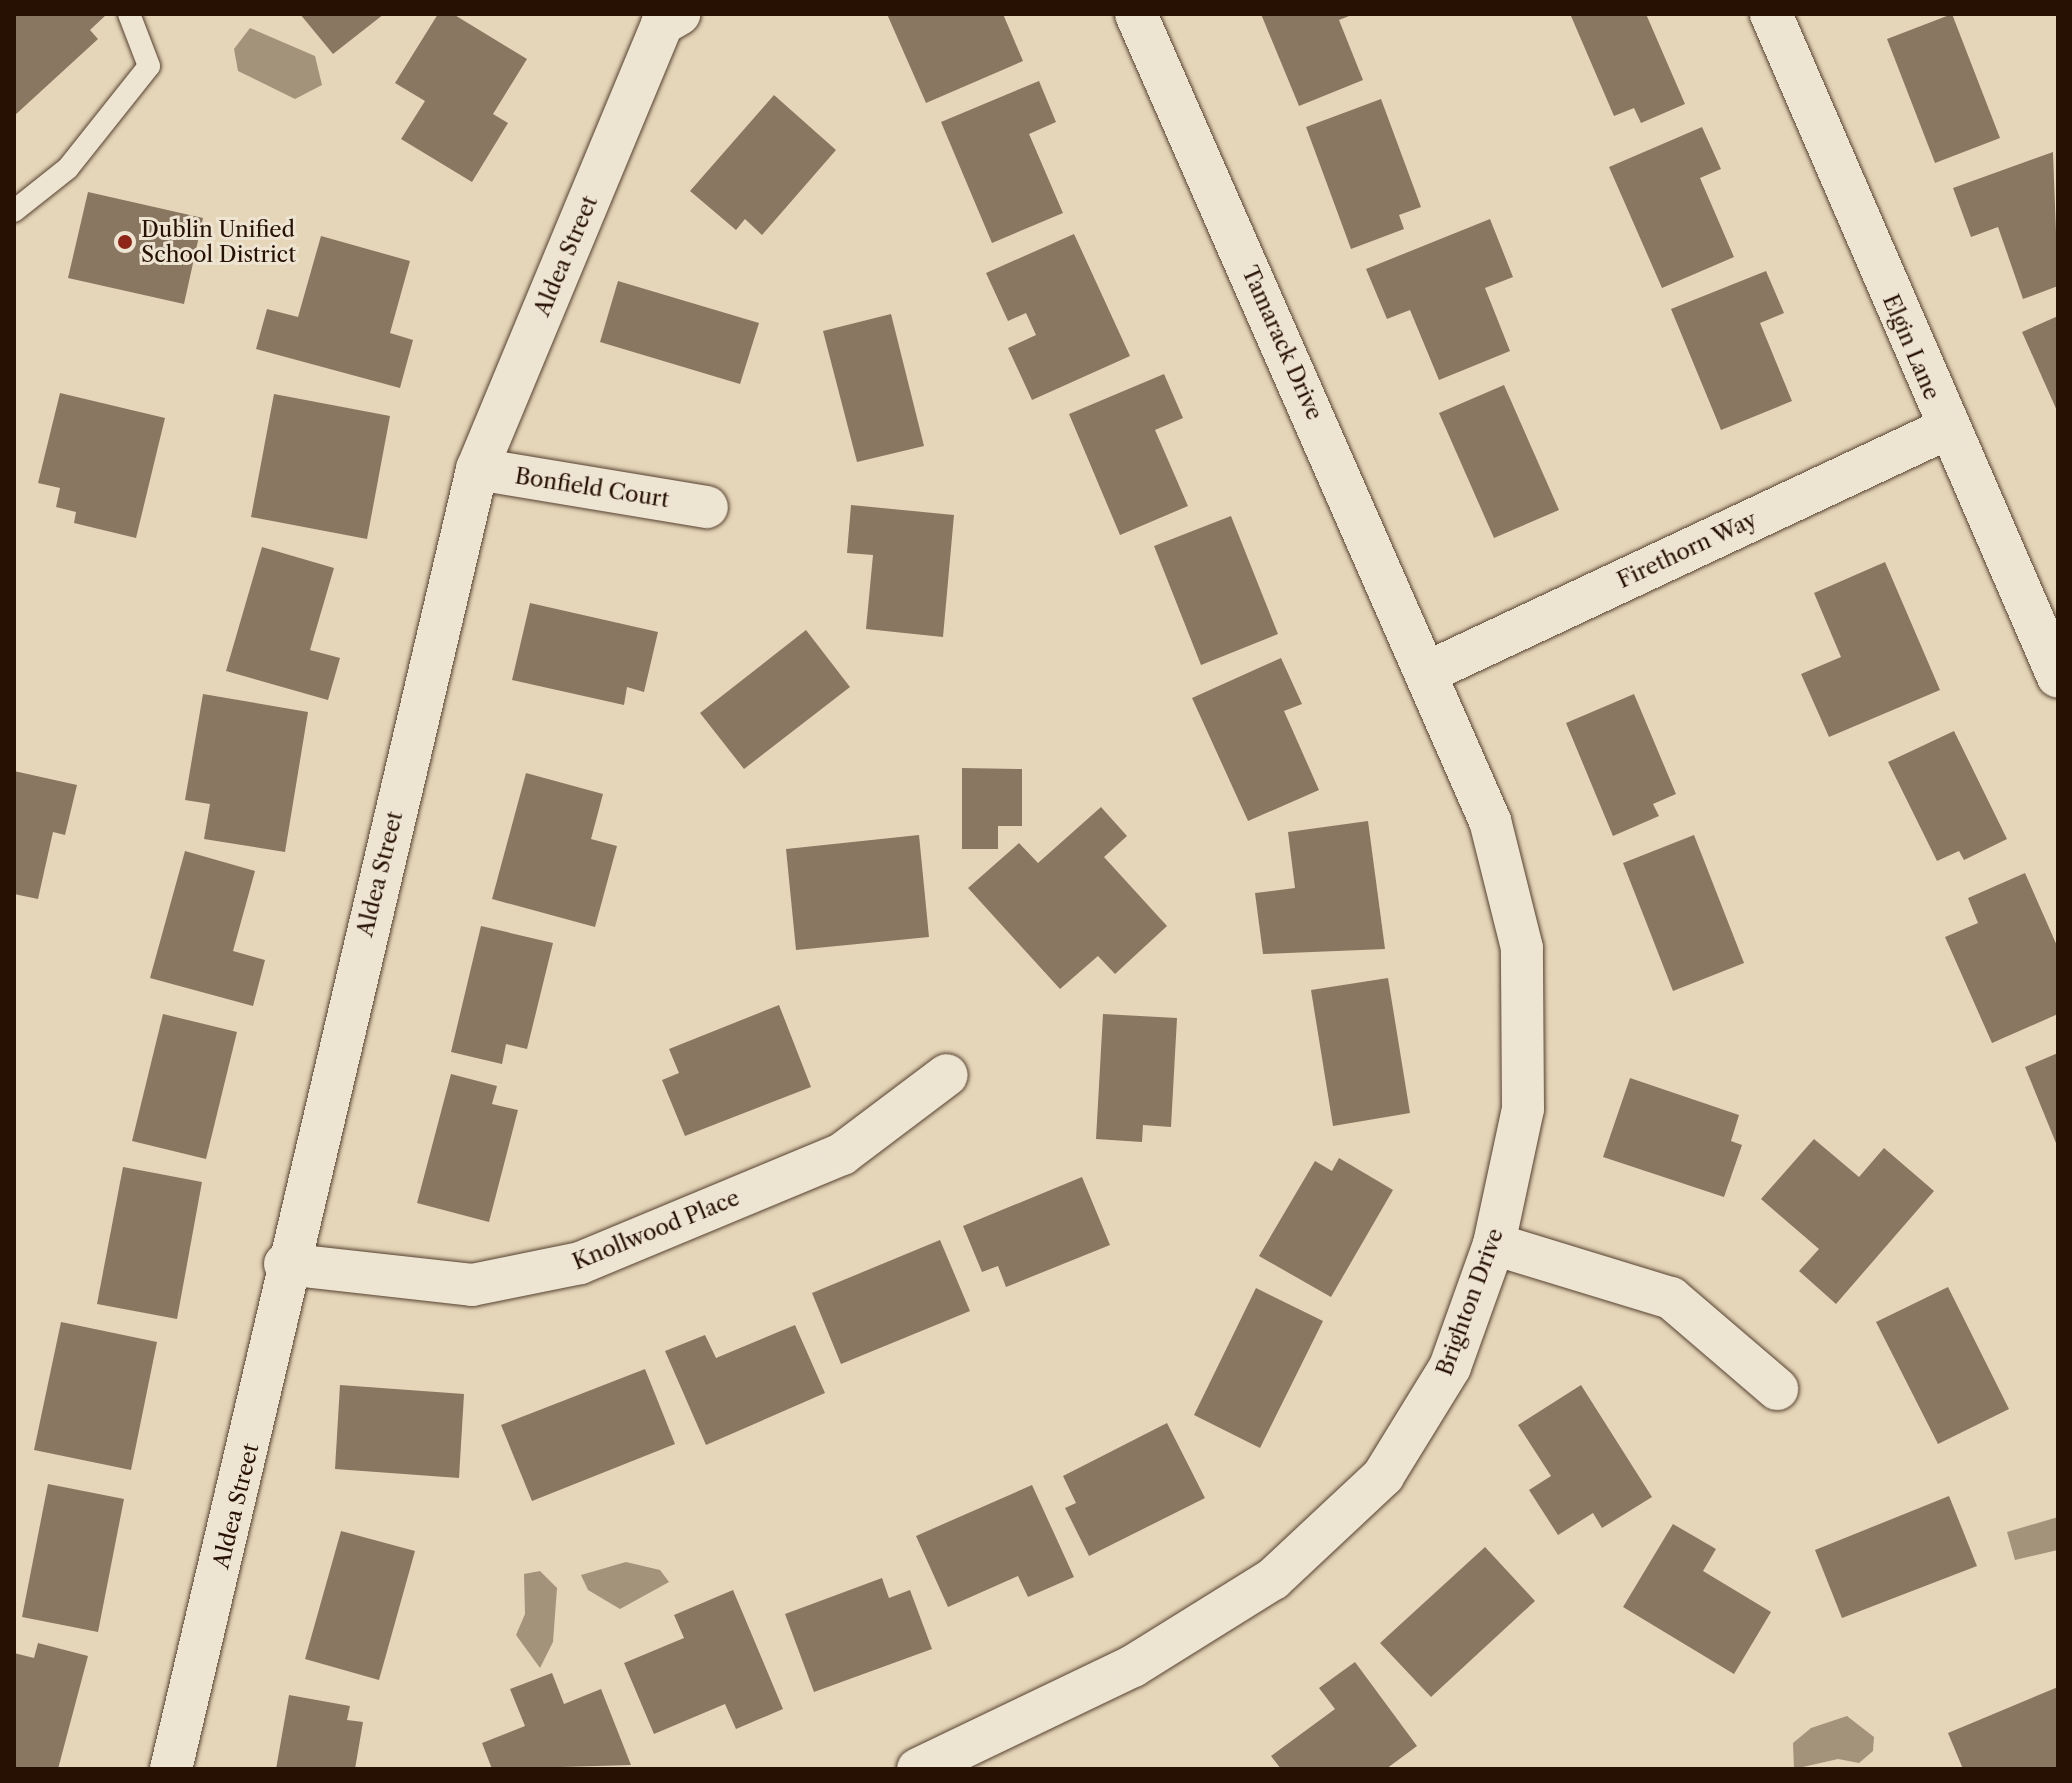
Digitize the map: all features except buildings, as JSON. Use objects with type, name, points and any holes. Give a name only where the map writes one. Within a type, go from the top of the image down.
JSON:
[{"type":"street","name":"Tamarack Drive","points":[[1136,14],[1428,672]]},
{"type":"street","name":"Elgin Lane","points":[[1771,14],[1946,429],[2058,677]]},
{"type":"street","name":"Aldea Street","points":[[171,1769],[259,1413],[285,1264],[477,469],[664,17]]},
{"type":"street","name":"Firethorn Way","points":[[1428,672],[1946,429]]},
{"type":"street","name":"Bonfield Court","points":[[477,469],[707,507]]},
{"type":"street","name":"Brighton Drive","points":[[918,1769],[1133,1666],[1273,1579],[1383,1476],[1450,1367],[1494,1244],[1523,1109],[1522,948],[1490,821],[1428,672]]},
{"type":"street","name":"Knollwood Place","points":[[285,1264],[472,1285],[580,1263],[842,1154],[947,1075]]},
{"type":"street","points":[[1494,1244],[1671,1298],[1777,1389]]},
{"type":"lane","points":[[14,211],[68,168],[149,66],[129,14]]},
{"type":"shaded area","points":[[250,28],[315,56],[322,85],[295,99],[238,71],[234,49]]},
{"type":"shaded area","points":[[2058,1517],[2058,1550],[2015,1560],[2007,1532]]},
{"type":"shaded area","points":[[626,1562],[660,1570],[669,1582],[620,1609],[588,1590],[581,1575]]},
{"type":"shaded area","points":[[540,1571],[557,1588],[553,1642],[540,1668],[516,1635],[525,1614],[524,1574]]},
{"type":"shaded area","points":[[1847,1716],[1874,1737],[1873,1751],[1859,1763],[1838,1759],[1794,1769],[1793,1743],[1811,1728]]},
{"type":"place","name":"Dublin Unified School District","points":[[125,242]]}]
